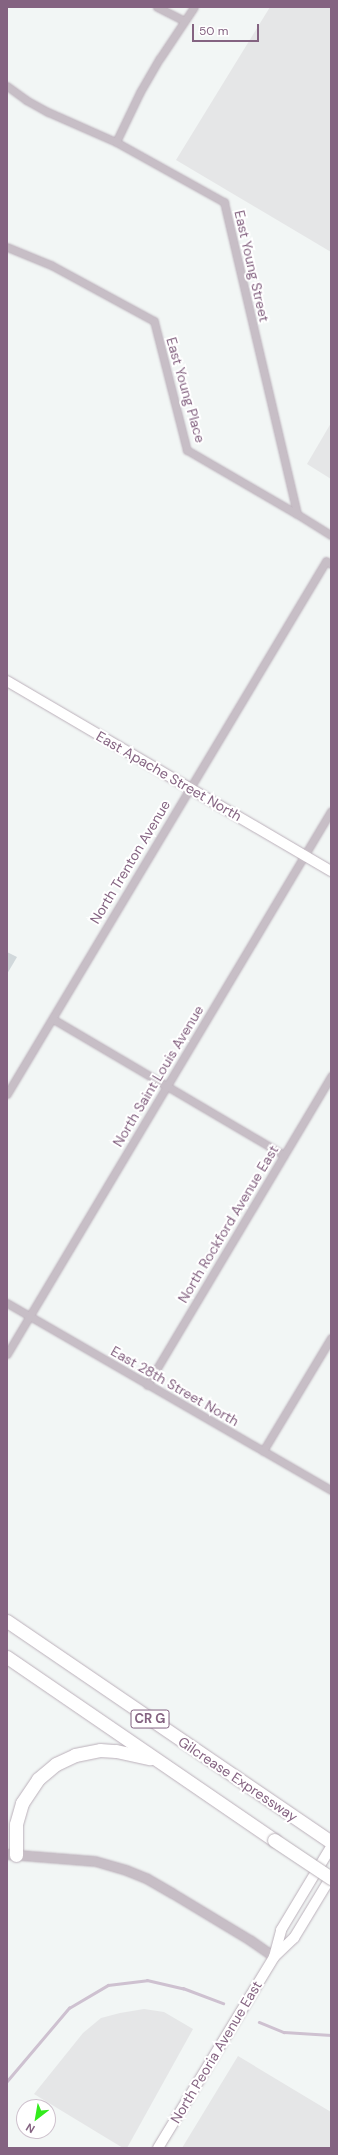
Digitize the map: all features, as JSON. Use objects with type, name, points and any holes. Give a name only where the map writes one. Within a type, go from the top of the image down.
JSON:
[{"type":"highway","name":"Gilcrease Expressway","points":[[7,1621],[331,1842]]},
{"type":"highway","name":"Gilcrease Expressway","points":[[7,1657],[331,1878]]},
{"type":"highway","points":[[11,1855],[16,1824],[22,1803],[38,1779],[56,1764],[75,1755],[100,1750],[116,1751],[156,1759]]},
{"type":"main road","name":"East Apache Street North","points":[[7,681],[331,871]]},
{"type":"main road","name":"North Peoria Avenue East","points":[[274,1957],[281,1930],[331,1847]]},
{"type":"main road","name":"North Peoria Avenue East","points":[[158,2148],[274,1957],[294,1938],[331,1878]]},
{"type":"street","points":[[157,7],[184,21]]},
{"type":"street","points":[[116,142],[140,92],[194,7]]},
{"type":"street","name":"East Young Street","points":[[7,86],[26,100],[48,112],[116,142],[224,202],[297,514]]},
{"type":"street","name":"East Young Place","points":[[7,247],[51,265],[100,290],[154,321],[187,450],[297,514]]},
{"type":"street","points":[[297,514],[331,535]]},
{"type":"street","name":"North Trenton Avenue","points":[[7,1094],[189,788],[329,563]]},
{"type":"street","name":"North Saint Louis Avenue","points":[[7,1354],[331,811]]},
{"type":"street","points":[[53,1019],[284,1155]]},
{"type":"street","name":"North Rockford Avenue East","points":[[147,1384],[331,1076]]},
{"type":"street","name":"East 28th Street North","points":[[7,1303],[331,1490]]},
{"type":"street","points":[[263,1451],[331,1338]]},
{"type":"street","points":[[11,1855],[95,1861],[146,1878],[250,1940],[274,1957]]},
{"type":"shaded area","points":[[270,7],[331,7],[331,252],[176,160]]},
{"type":"shaded area","points":[[331,423],[331,479],[307,464]]},
{"type":"shaded area","points":[[7,952],[17,957],[7,974]]},
{"type":"shaded area","points":[[144,2009],[164,2012],[193,2029],[127,2148],[123,2148],[56,2107],[56,2099],[42,2099],[34,2094],[83,2033],[101,2018]]},
{"type":"shaded area","points":[[238,2056],[331,2112],[331,2148],[182,2148]]},
{"type":"waterway","points":[[7,2081],[69,2008],[108,1985],[147,1980],[183,1988],[223,2003]]},
{"type":"waterway","points":[[259,2022],[284,2032],[331,2035]]}]
